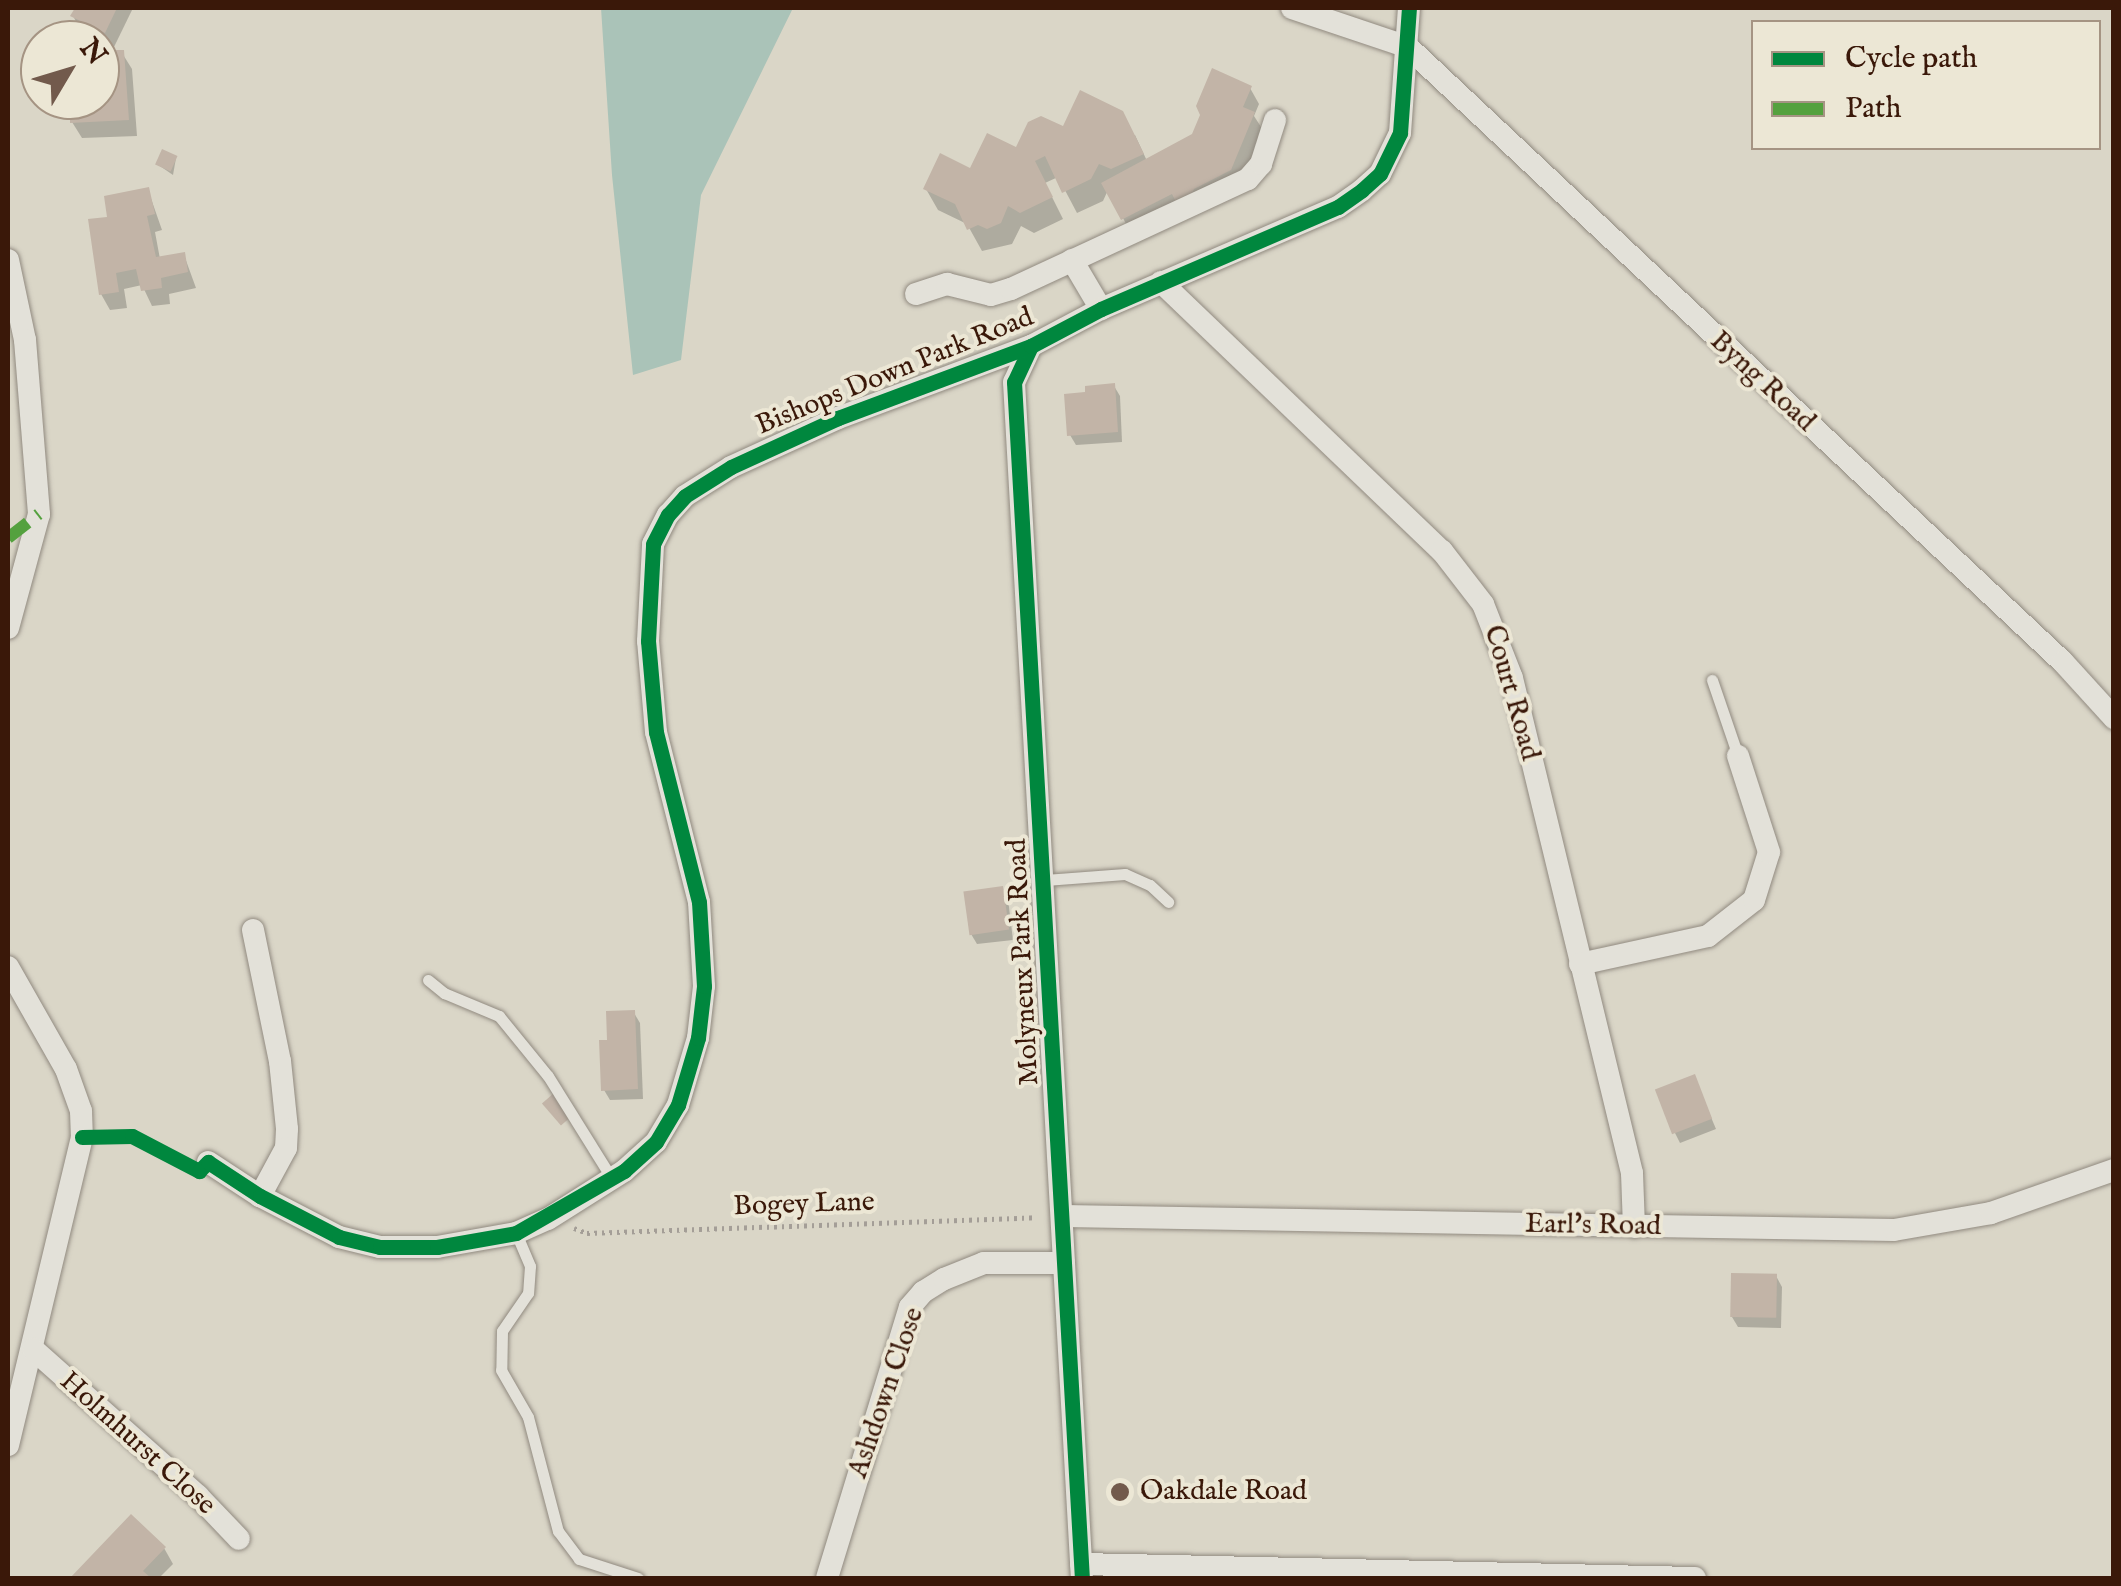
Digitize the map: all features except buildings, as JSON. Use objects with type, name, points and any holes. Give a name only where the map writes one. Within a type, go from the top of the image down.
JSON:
[{"type":"street","points":[[1292,8],[1408,47],[1409,8]]},
{"type":"street","name":"Bishops Down Park Road","points":[[208,1162],[260,1196],[339,1237],[380,1247],[437,1247],[516,1233],[548,1219],[612,1179],[656,1142],[678,1106],[698,1038],[704,986],[699,902],[656,732],[648,641],[653,544],[668,515],[685,496],[732,467],[838,418],[1031,346],[1101,309],[1338,206],[1380,174],[1400,133],[1408,47]]},
{"type":"street","name":"Byng Road","points":[[1408,47],[2063,662],[2114,718]]},
{"type":"street","points":[[916,294],[947,284],[991,295],[1248,179],[1261,164],[1275,120]]},
{"type":"street","points":[[8,260],[25,340],[39,514],[8,628]]},
{"type":"street","points":[[1072,260],[1101,309]]},
{"type":"street","name":"Court Road","points":[[1161,282],[1442,551],[1484,604],[1512,678],[1632,1173],[1634,1227]]},
{"type":"street","name":"Molyneux Park Road","points":[[1031,346],[1014,382],[1081,1571]]},
{"type":"street","points":[[1580,964],[1708,936],[1754,900],[1769,852],[1738,756]]},
{"type":"street","points":[[253,930],[280,1061],[287,1130],[286,1148],[260,1196]]},
{"type":"street","points":[[8,966],[66,1069],[81,1111],[82,1138],[33,1350],[10,1431]]},
{"type":"street","name":"Earl's Road","points":[[1064,1216],[1894,1230],[1991,1212],[2114,1170]]},
{"type":"street","name":"Ashdown Close","points":[[827,1578],[910,1307],[933,1285],[984,1263],[1064,1263]]},
{"type":"street","name":"Holmhurst Close","points":[[33,1350],[198,1496],[239,1539]]},
{"type":"street","points":[[1081,1571],[1695,1578]]},
{"type":"lane","points":[[1712,680],[1738,756]]},
{"type":"lane","points":[[1044,880],[1125,874],[1150,885],[1168,902]]},
{"type":"lane","points":[[428,980],[444,992],[499,1016],[548,1076],[612,1179]]},
{"type":"lane","points":[[516,1233],[530,1266],[528,1293],[502,1331],[502,1370],[528,1416],[558,1531],[580,1560],[638,1578]]},
{"type":"shaded area","points":[[601,8],[793,8],[701,195],[681,360],[633,375],[612,175]]},
{"type":"marked path","points":[[8,538],[39,514]]},
{"type":"cycle path","points":[[82,1137],[132,1136],[199,1171],[208,1162],[260,1196],[339,1237],[380,1247],[437,1247],[516,1233],[624,1171],[656,1142],[678,1105],[698,1038],[704,986],[699,902],[656,732],[648,641],[653,544],[668,515],[685,496],[731,467],[838,418],[1031,346],[1101,309],[1338,207],[1380,174],[1400,133],[1409,8]]},
{"type":"cycle path","points":[[1031,346],[1014,382],[1082,1578]]},
{"type":"place","name":"Oakdale Road","points":[[1120,1492]]}]
